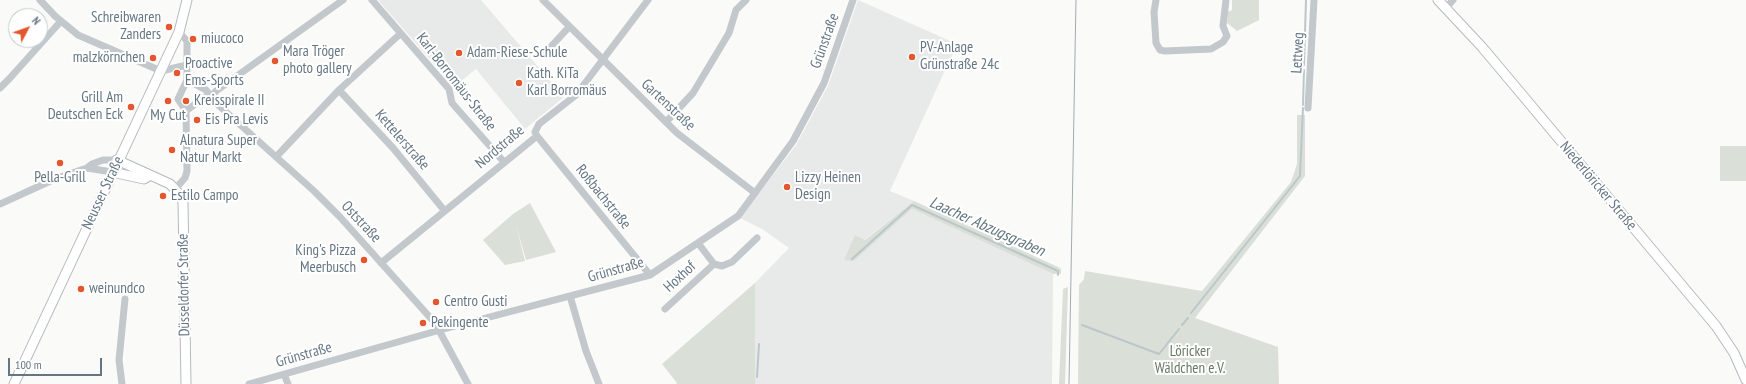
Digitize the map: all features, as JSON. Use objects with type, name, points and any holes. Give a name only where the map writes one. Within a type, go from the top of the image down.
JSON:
[{"type":"main road","name":"Neusser Straße","points":[[14,384],[117,160],[179,32],[186,0]]},
{"type":"main road","name":"Niederlöricker Straße","points":[[1438,0],[1497,65],[1716,326],[1734,353],[1746,380]]},
{"type":"main road","points":[[117,160],[170,184],[175,189]]},
{"type":"main road","points":[[112,172],[144,179],[150,176]]},
{"type":"main road","name":"Düsseldorfer Straße","points":[[175,189],[180,195],[184,208],[186,384]]},
{"type":"street","points":[[40,0],[61,21],[78,35],[161,70],[188,65]]},
{"type":"street","points":[[212,97],[216,90],[343,0]]},
{"type":"street","name":"Karl-Borromäus-Straße","points":[[372,0],[449,89],[452,103],[504,162]]},
{"type":"street","name":"Gartenstraße","points":[[543,0],[677,133],[755,193]]},
{"type":"street","name":"Nordstraße","points":[[381,263],[444,210],[537,136],[535,132],[539,124],[576,95],[648,0]]},
{"type":"street","points":[[666,122],[694,93],[729,33],[736,10],[746,0]]},
{"type":"street","name":"Grünstraße","points":[[249,384],[440,330],[650,275],[738,216],[755,193],[793,141],[824,83],[853,0]]},
{"type":"street","points":[[1156,0],[1154,12],[1156,43],[1160,50],[1165,51],[1211,49],[1223,42],[1227,36],[1223,26],[1226,0]]},
{"type":"street","name":"Lettweg","points":[[1308,108],[1314,0]]},
{"type":"street","points":[[1446,8],[1453,0]]},
{"type":"street","points":[[0,88],[61,21]]},
{"type":"street","points":[[546,52],[569,27]]},
{"type":"street","points":[[175,189],[185,178],[187,171],[186,111],[178,100],[187,80],[187,42],[179,32]]},
{"type":"street","points":[[276,157],[339,90],[400,34]]},
{"type":"street","points":[[187,80],[206,90],[212,97]]},
{"type":"street","name":"Kettelerstraße","points":[[339,90],[393,148],[444,210]]},
{"type":"street","points":[[186,111],[203,98],[212,97]]},
{"type":"street","name":"Oststraße","points":[[212,97],[216,103],[314,191],[431,318],[440,330],[468,384]]},
{"type":"street","name":"Roßbachstraße","points":[[537,136],[650,275]]},
{"type":"street","points":[[0,204],[57,178],[87,168],[92,164],[103,160],[117,160]]},
{"type":"street","points":[[87,168],[112,172]]},
{"type":"street","name":"Hoxhof","points":[[698,243],[714,264],[722,266],[732,262],[757,238]]},
{"type":"street","name":"Hoxhof","points":[[665,310],[714,264]]},
{"type":"street","points":[[570,296],[586,351],[599,384]]},
{"type":"street","points":[[122,384],[119,360],[125,299]]},
{"type":"street","points":[[284,374],[288,384]]},
{"type":"shaded area","name":"Adam-Riese-Schule","points":[[378,0],[481,0],[564,97],[525,129],[476,69],[454,87]]},
{"type":"shaded area","points":[[858,0],[957,44],[890,191],[914,201],[864,240],[855,235],[854,261],[912,209],[1053,274],[1052,384],[755,384],[755,283],[789,248],[762,229],[740,218],[796,145],[828,86]]},
{"type":"green space","points":[[1232,0],[1259,0],[1259,20],[1237,31],[1227,23],[1228,12],[1232,10]]},
{"type":"green space","name":"Löricker Wäldchen e.V.","points":[[1297,115],[1305,115],[1305,176],[1195,318],[1278,347],[1279,384],[1078,384],[1079,285],[1084,279],[1085,271],[1202,291],[1291,182],[1297,164]]},
{"type":"green space","points":[[1720,146],[1746,146],[1746,181],[1720,181]]},
{"type":"green space","points":[[914,201],[1058,267],[1061,269],[1061,274],[1053,274],[912,209],[854,261],[844,260],[855,235],[865,240]]},
{"type":"green space","points":[[530,203],[556,252],[526,260],[516,225],[525,261],[505,265],[483,240],[513,214]]},
{"type":"green space","points":[[755,283],[755,384],[676,384],[677,383],[662,364]]},
{"type":"green space","points":[[1068,287],[1065,384],[1059,384],[1063,289]]},
{"type":"waterway","name":"Laacher Abzugsgraben","points":[[1304,65],[1306,0]]},
{"type":"waterway","name":"Laacher Abzugsgraben","points":[[1303,105],[1304,70]]},
{"type":"waterway","name":"Laacher Abzugsgraben","points":[[1191,313],[1300,176],[1303,108]]},
{"type":"waterway","name":"Laacher Abzugsgraben","points":[[852,259],[912,205],[1058,271],[1058,275]]},
{"type":"waterway","name":"Laacher Abzugsgraben","points":[[1182,325],[1188,318]]},
{"type":"waterway","name":"Laacher Abzugsgraben","points":[[1082,325],[1159,354],[1179,329]]},
{"type":"waterway","name":"Laacher Abzugsgraben","points":[[757,377],[759,344]]},
{"type":"tram line","points":[[1069,384],[1076,0]]},
{"type":"place","name":"Schreibwaren Zanders","points":[[169,27]]},
{"type":"place","name":"miucoco","points":[[193,39]]},
{"type":"place","name":"Adam-Riese-Schule","points":[[459,53]]},
{"type":"place","name":"PV-Anlage Grünstraße 24c","points":[[912,57]]},
{"type":"place","name":"malzkörnchen","points":[[153,58]]},
{"type":"place","name":"Mara Tröger photo gallery","points":[[275,61]]},
{"type":"place","name":"Proactive Ems-Sports","points":[[177,73]]},
{"type":"place","name":"Kath. KiTa Karl Borromäus","points":[[519,83]]},
{"type":"place","name":"My Cut","points":[[168,101]]},
{"type":"place","name":"Kreisspirale II","points":[[186,101]]},
{"type":"place","name":"Grill Am Deutschen Eck","points":[[131,107]]},
{"type":"place","name":"Eis Pra Levis","points":[[197,120]]},
{"type":"place","name":"Alnatura Super Natur Markt","points":[[172,150]]},
{"type":"place","name":"Pella-Grill","points":[[60,163]]},
{"type":"place","name":"Lizzy Heinen Design","points":[[787,187]]},
{"type":"place","name":"Estilo Campo","points":[[163,196]]},
{"type":"place","name":"King's Pizza Meerbusch","points":[[364,260]]},
{"type":"place","name":"weinundco","points":[[81,289]]},
{"type":"place","name":"Centro Gusti","points":[[436,302]]},
{"type":"place","name":"Pekingente","points":[[423,323]]}]
